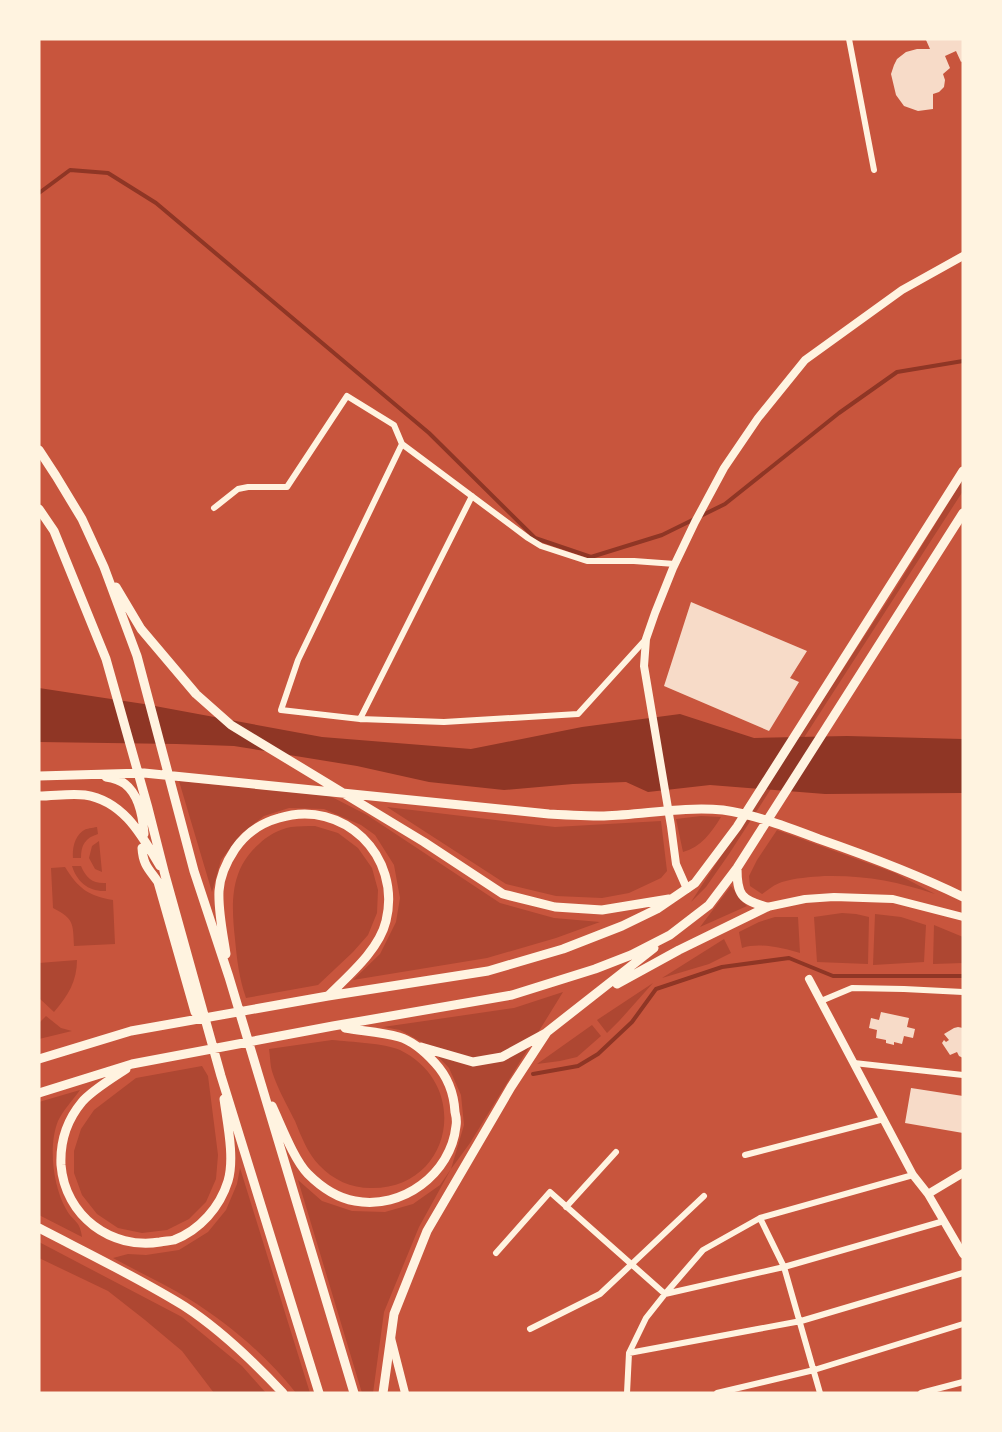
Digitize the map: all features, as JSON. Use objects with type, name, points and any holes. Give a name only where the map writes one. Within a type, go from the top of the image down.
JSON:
[{"type":"highway","points":[[39,450],[82,519],[104,567],[137,656],[194,871],[229,977],[354,1393]]},
{"type":"highway","points":[[39,1059],[131,1031],[328,996],[488,971],[563,949],[622,926],[657,909],[695,883],[741,821],[963,471]]},
{"type":"highway","points":[[39,509],[54,531],[106,659],[221,1076],[319,1393]]},
{"type":"highway","points":[[413,1044],[473,1062],[502,1057],[547,1032],[709,905],[737,868],[963,513]]},
{"type":"highway","points":[[104,567],[141,628],[196,694],[231,725],[424,842],[503,894],[555,907],[602,910],[673,898]]},
{"type":"highway","points":[[39,776],[144,773],[549,814],[604,816],[704,810],[729,811],[800,832],[859,853],[963,897]]},
{"type":"highway","points":[[98,774],[124,783],[132,792],[137,801],[144,834]]},
{"type":"highway","points":[[39,796],[85,795],[104,800],[119,810],[138,830],[165,875]]},
{"type":"highway","points":[[229,977],[219,890],[226,862],[242,839],[265,822],[292,814],[320,814],[347,825],[369,843],[383,867],[389,895],[386,922],[374,947],[328,996]]},
{"type":"highway","points":[[142,848],[145,864],[158,882],[195,1012],[205,1018]]},
{"type":"highway","points":[[737,868],[739,891],[746,899],[767,907]]},
{"type":"highway","points":[[597,994],[679,950],[767,907]]},
{"type":"highway","points":[[39,1093],[132,1064],[512,995],[595,969],[670,936]]},
{"type":"highway","points":[[257,1074],[292,1149],[306,1173],[328,1191],[355,1201],[383,1202],[410,1193],[433,1176],[449,1153],[456,1126],[454,1097],[443,1071],[424,1051],[400,1037],[333,1026]]},
{"type":"highway","points":[[382,1393],[394,1314],[427,1231],[511,1087],[547,1032]]},
{"type":"highway","points":[[132,1064],[83,1101],[68,1124],[60,1151],[62,1179],[74,1205],[93,1226],[118,1240],[146,1244],[174,1240],[199,1226],[218,1205],[228,1179],[230,1151],[221,1076]]},
{"type":"highway","points":[[39,1228],[184,1307],[259,1366],[284,1393]]},
{"type":"main road","points":[[391,1338],[405,1393]]},
{"type":"street","points":[[849,39],[874,170]]},
{"type":"street","points":[[687,888],[676,864],[644,666],[646,639],[675,564],[724,468],[742,440],[805,360],[902,290],[963,256]]},
{"type":"street","points":[[214,508],[238,489],[287,487],[347,396],[394,425],[402,444],[541,546],[587,561],[675,564]]},
{"type":"street","points":[[402,444],[298,660],[281,710],[360,719],[444,722],[578,714],[646,639]]},
{"type":"street","points":[[360,719],[471,496]]},
{"type":"street","points":[[767,907],[805,899],[834,897],[893,899],[963,917]]},
{"type":"street","points":[[809,979],[913,1175],[928,1194],[963,1254]]},
{"type":"street","points":[[821,1001],[852,988],[963,992]]},
{"type":"street","points":[[854,1063],[963,1075]]},
{"type":"street","points":[[745,1155],[884,1119]]},
{"type":"street","points":[[566,1207],[616,1152]]},
{"type":"street","points":[[928,1194],[963,1173]]},
{"type":"street","points":[[627,1393],[629,1353],[646,1318],[703,1250],[760,1218],[913,1175]]},
{"type":"street","points":[[496,1253],[550,1192],[665,1294]]},
{"type":"street","points":[[530,1329],[600,1294],[704,1196]]},
{"type":"street","points":[[760,1218],[784,1267],[820,1393]]},
{"type":"street","points":[[665,1294],[784,1267],[944,1221]]},
{"type":"street","points":[[629,1353],[801,1321],[963,1273]]},
{"type":"street","points":[[717,1393],[814,1370],[963,1324]]},
{"type":"street","points":[[921,1393],[963,1382]]},
{"type":"shaded area","points":[[963,479],[963,491],[729,854],[706,887],[691,902],[894,591]]},
{"type":"shaded area","points":[[39,688],[144,704],[322,737],[471,749],[582,727],[680,714],[754,738],[847,736],[963,739],[963,793],[825,794],[710,785],[648,792],[626,782],[504,790],[429,782],[357,766],[234,746],[39,742]]},
{"type":"shaded area","points":[[179,781],[330,796],[367,815],[500,903],[554,918],[600,922],[556,938],[487,958],[353,980],[380,954],[396,922],[400,898],[394,865],[375,835],[361,825],[324,809],[289,808],[264,816],[241,834],[221,860],[212,892]]},
{"type":"shaded area","points":[[387,807],[555,827],[661,821],[667,871],[661,878],[629,893],[602,898],[556,896],[506,884]]},
{"type":"shaded area","points":[[701,816],[721,817],[705,839],[695,847],[683,852],[676,819]]},
{"type":"shaded area","points":[[315,826],[338,833],[358,848],[372,868],[378,890],[377,913],[368,935],[318,985],[246,998],[239,969],[233,912],[235,887],[242,864],[262,841],[282,829]]},
{"type":"shaded area","points":[[97,827],[98,834],[85,843],[81,858],[73,858],[74,846],[79,834],[86,829]]},
{"type":"shaded area","points":[[777,830],[895,873],[935,894],[880,880],[839,876],[787,881],[777,884],[762,894],[750,886],[749,876]]},
{"type":"shaded area","points":[[99,841],[102,872],[95,869],[89,858],[92,846]]},
{"type":"shaded area","points":[[72,866],[81,866],[90,879],[106,883],[106,891],[94,890],[84,885]]},
{"type":"shaded area","points":[[65,867],[84,890],[113,900],[115,944],[74,946],[71,922],[65,915],[53,908],[51,868]]},
{"type":"shaded area","points":[[731,886],[747,906],[700,927]]},
{"type":"shaded area","points":[[842,913],[869,917],[868,964],[817,962],[814,917]]},
{"type":"shaded area","points":[[875,914],[901,917],[926,925],[924,962],[873,965]]},
{"type":"shaded area","points":[[775,917],[798,917],[800,953],[763,946],[742,948],[739,932]]},
{"type":"shaded area","points":[[934,925],[963,937],[963,963],[933,964]]},
{"type":"shaded area","points":[[724,939],[731,953],[709,964],[662,978]]},
{"type":"shaded area","points":[[77,960],[71,988],[54,1012],[39,998],[39,963]]},
{"type":"shaded area","points":[[653,983],[620,1020],[607,1033],[597,1020]]},
{"type":"shaded area","points":[[563,992],[470,1143],[451,1169],[464,1125],[461,1095],[449,1068],[427,1045],[400,1030],[383,1027],[514,1008]]},
{"type":"shaded area","points":[[46,1016],[61,1028],[72,1031],[39,1039],[39,1023]]},
{"type":"shaded area","points":[[592,1025],[601,1036],[577,1057],[537,1064]]},
{"type":"shaded area","points":[[332,1040],[376,1044],[400,1050],[423,1066],[437,1086],[444,1109],[443,1132],[435,1154],[420,1172],[398,1184],[371,1188],[356,1187],[336,1179],[315,1161],[278,1087],[271,1067],[269,1049]]},
{"type":"shaded area","points":[[202,1066],[208,1076],[218,1155],[216,1179],[206,1202],[189,1219],[167,1230],[142,1233],[118,1228],[97,1214],[82,1195],[74,1173],[74,1151],[81,1129],[94,1110],[136,1078]]},
{"type":"shaded area","points":[[80,1090],[58,1121],[53,1142],[53,1166],[62,1200],[78,1224],[82,1237],[39,1215],[39,1102]]},
{"type":"shaded area","points":[[240,1168],[310,1393],[296,1393],[260,1354],[204,1309],[171,1288],[113,1258],[128,1254],[146,1255],[179,1250],[208,1232],[226,1210],[237,1184]]},
{"type":"shaded area","points":[[451,1169],[419,1227],[384,1312],[373,1393],[362,1393],[298,1180],[322,1201],[352,1211],[385,1212],[413,1204],[440,1185]]},
{"type":"shaded area","points":[[39,1242],[182,1317],[242,1366],[266,1393],[214,1393],[182,1351],[108,1291],[39,1258]]},
{"type":"building","points":[[963,39],[963,61],[961,62],[956,51],[945,56],[950,68],[943,74],[944,87],[933,94],[933,109],[918,111],[904,106],[896,95],[891,74],[897,59],[906,52],[930,49],[926,40]]},
{"type":"building","points":[[691,602],[807,651],[790,678],[799,682],[769,731],[664,686]]},
{"type":"building","points":[[881,1012],[909,1018],[907,1027],[915,1029],[913,1038],[904,1036],[902,1044],[894,1042],[894,1045],[876,1038],[877,1030],[869,1028],[871,1018],[879,1020]]},
{"type":"building","points":[[958,1027],[963,1028],[963,1058],[957,1052],[950,1055],[942,1043],[944,1040],[946,1042],[949,1040],[944,1034]]},
{"type":"building","points":[[911,1088],[963,1096],[963,1133],[905,1123]]},
{"type":"waterway","points":[[39,193],[70,170],[108,173],[156,203],[429,433],[535,538],[591,557],[662,535],[725,504],[839,413],[897,372],[963,361]]},
{"type":"waterway","points":[[533,1074],[578,1066],[598,1054],[632,1022],[656,989],[722,967],[789,958],[833,976],[963,976]]}]
